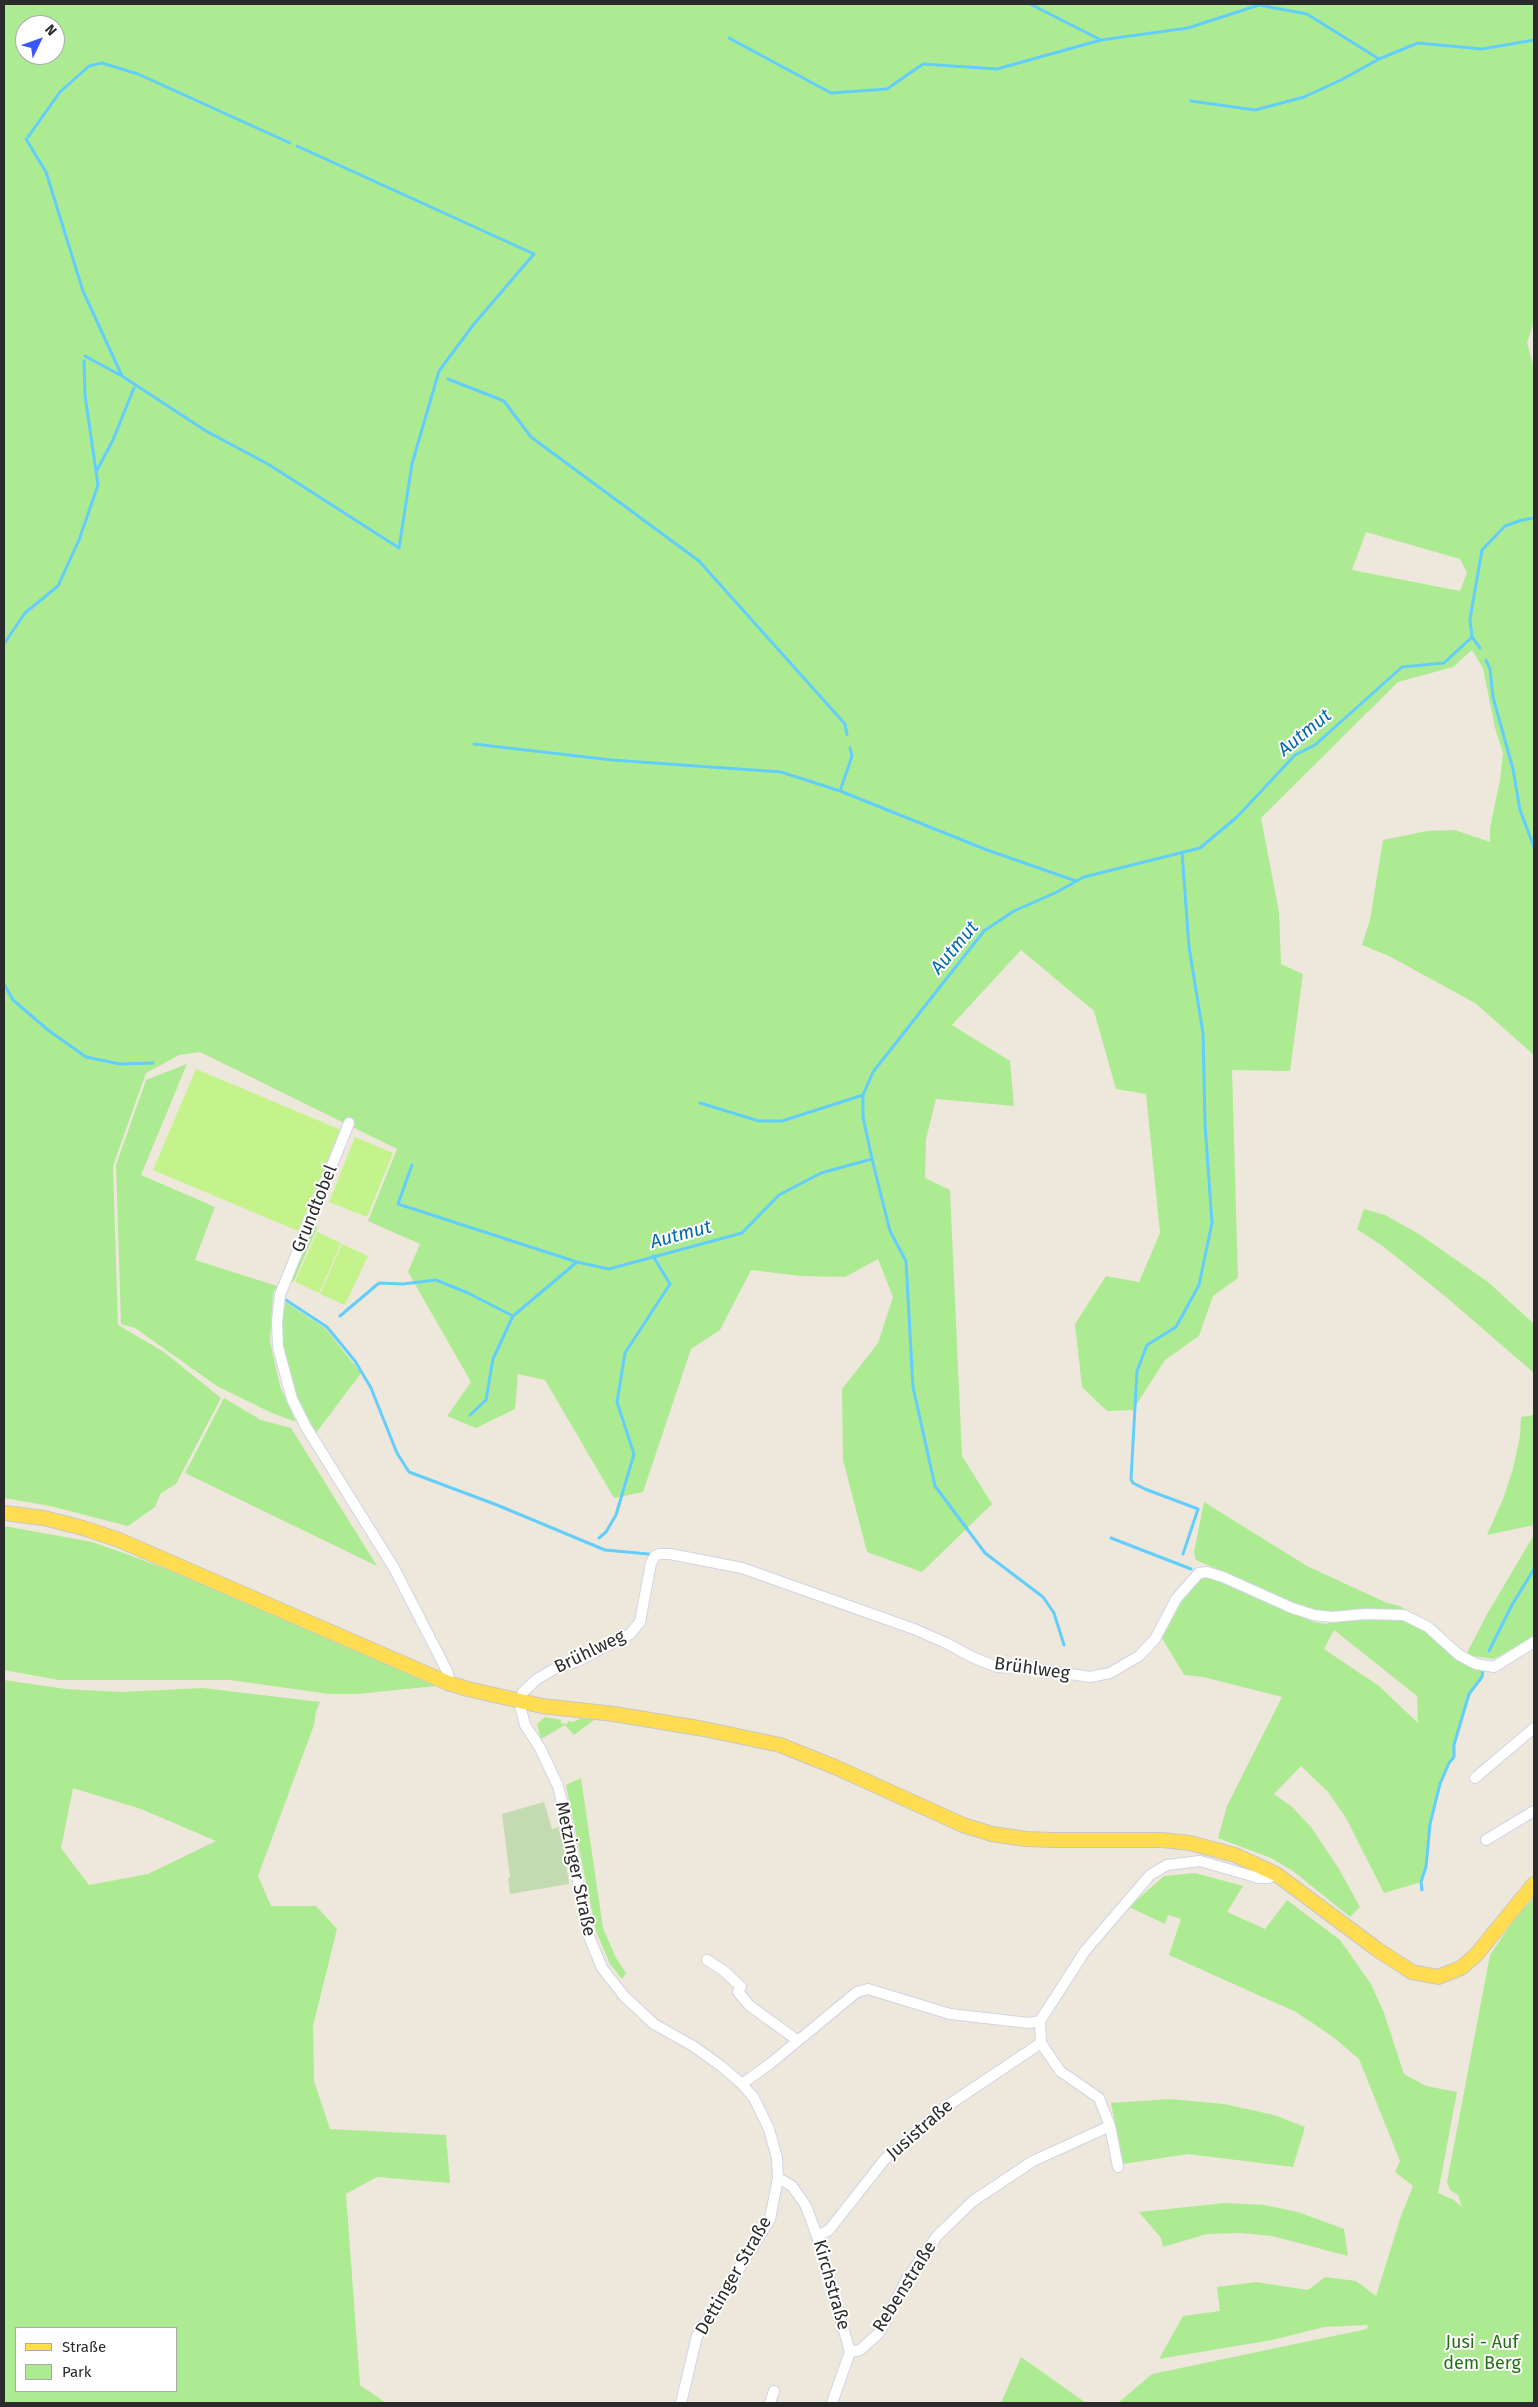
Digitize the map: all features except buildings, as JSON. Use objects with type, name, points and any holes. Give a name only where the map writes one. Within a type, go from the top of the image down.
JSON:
[{"type":"main road","points":[[4,1513],[44,1518],[119,1540],[448,1683],[519,1702],[650,1720],[780,1745],[835,1767],[963,1825],[992,1834],[1026,1839],[1082,1841],[1134,1839],[1190,1843],[1235,1855],[1276,1874],[1378,1950],[1412,1972],[1438,1977],[1461,1968],[1476,1955],[1534,1884]]},
{"type":"street","name":"Grundtobel","points":[[349,1123],[280,1295],[277,1322],[278,1347],[292,1399],[306,1427],[394,1568],[448,1671],[450,1679],[448,1683]]},
{"type":"street","name":"Brühlweg","points":[[519,1702],[523,1692],[537,1679],[556,1668],[578,1661],[630,1634],[640,1622],[651,1563],[653,1558],[659,1554],[700,1558],[742,1568],[914,1629],[946,1642],[974,1658],[997,1667],[1036,1669],[1090,1677],[1110,1673],[1139,1656],[1155,1639],[1176,1599],[1199,1573],[1207,1572],[1292,1608],[1314,1615],[1332,1617],[1365,1614],[1404,1615],[1428,1627],[1459,1655],[1476,1664],[1494,1667],[1534,1642]]},
{"type":"street","name":"Metzinger Straße","points":[[519,1702],[525,1725],[540,1748],[558,1786],[567,1822],[588,1934],[602,1968],[624,1996],[654,2024],[700,2051],[742,2084],[754,2098],[769,2129],[777,2158],[778,2178]]},
{"type":"street","points":[[1475,1778],[1534,1728]]},
{"type":"street","points":[[1486,1840],[1534,1811]]},
{"type":"street","points":[[1118,2166],[1110,2126],[1099,2098],[1060,2071],[1041,2044],[1040,2021],[1084,1951],[1150,1875],[1167,1866],[1183,1862],[1200,1861],[1259,1878],[1269,1878],[1276,1874]]},
{"type":"street","points":[[707,1960],[724,1971],[740,1987],[738,1992],[750,2006],[798,2040]]},
{"type":"street","points":[[742,2084],[771,2063],[857,1992],[868,1989],[950,2014],[1029,2023],[1040,2021]]},
{"type":"street","name":"Jusistraße","points":[[817,2236],[829,2230],[885,2159],[930,2120],[950,2103],[1041,2044]]},
{"type":"street","name":"Rebenstraße","points":[[850,2352],[860,2350],[879,2333],[907,2279],[937,2236],[973,2201],[1033,2161],[1110,2126]]},
{"type":"street","name":"Kirchstraße","points":[[778,2178],[792,2186],[806,2206],[817,2236],[850,2352],[832,2403]]},
{"type":"street","name":"Dettinger Straße","points":[[681,2403],[697,2336],[770,2219],[778,2178]]},
{"type":"street","points":[[770,2403],[774,2391]]},
{"type":"green space","points":[[4,4],[1534,4],[1534,321],[1527,343],[1534,368],[1534,1055],[1475,1003],[1389,956],[1362,945],[1370,920],[1383,840],[1427,831],[1455,830],[1490,842],[1490,828],[1500,780],[1503,753],[1495,728],[1483,668],[1472,650],[1453,667],[1398,682],[1261,818],[1279,912],[1281,964],[1303,974],[1290,1071],[1232,1070],[1238,1278],[1213,1296],[1199,1336],[1165,1360],[1133,1410],[1107,1411],[1082,1387],[1075,1324],[1106,1276],[1139,1282],[1160,1233],[1146,1094],[1116,1089],[1094,1011],[1021,950],[952,1025],[1010,1061],[1014,1106],[936,1099],[926,1139],[925,1178],[950,1190],[962,1456],[992,1504],[922,1572],[867,1552],[843,1460],[842,1389],[878,1343],[893,1297],[878,1259],[845,1277],[801,1276],[751,1270],[720,1330],[691,1349],[643,1492],[614,1498],[545,1380],[518,1374],[515,1409],[476,1428],[447,1416],[471,1382],[408,1272],[420,1244],[368,1221],[397,1149],[200,1052],[179,1055],[146,1073],[113,1166],[118,1325],[164,1352],[221,1398],[176,1484],[161,1493],[155,1507],[128,1526],[50,1506],[4,1498]],"holes":[[[1366,532],[1460,559],[1467,573],[1460,591],[1352,570]]]},
{"type":"green space","points":[[187,1064],[141,1175],[215,1207],[195,1260],[277,1286],[273,1293],[270,1342],[280,1386],[296,1422],[272,1413],[217,1386],[135,1328],[121,1324],[116,1165],[146,1080]]},
{"type":"green space","points":[[196,1069],[341,1130],[298,1231],[153,1170]]},
{"type":"green space","points":[[355,1137],[393,1153],[367,1217],[329,1202]]},
{"type":"green space","points":[[1364,1209],[1385,1215],[1419,1234],[1488,1282],[1534,1324],[1534,1373],[1446,1297],[1384,1247],[1357,1229]]},
{"type":"green space","points":[[316,1225],[317,1228],[294,1281],[291,1282],[313,1226]]},
{"type":"green space","points":[[317,1232],[341,1243],[319,1293],[295,1282]]},
{"type":"green space","points":[[342,1244],[368,1256],[345,1305],[320,1294]]},
{"type":"green space","points":[[284,1301],[325,1328],[361,1373],[316,1433],[303,1413],[289,1378],[282,1344],[281,1316]]},
{"type":"green space","points":[[224,1398],[261,1420],[291,1428],[377,1566],[185,1473]]},
{"type":"green space","points":[[1534,1415],[1534,1525],[1487,1535],[1503,1499],[1513,1469],[1520,1436],[1521,1417]]},
{"type":"green space","points":[[1204,1502],[1307,1566],[1387,1603],[1400,1606],[1412,1614],[1335,1614],[1311,1611],[1196,1560],[1194,1552]]},
{"type":"green space","points":[[4,1526],[92,1542],[132,1556],[204,1584],[436,1686],[357,1694],[329,1694],[230,1680],[59,1680],[4,1670]]},
{"type":"green space","points":[[1534,1535],[1534,1637],[1494,1659],[1466,1655],[1487,1614]]},
{"type":"green space","points":[[1206,1575],[1314,1622],[1326,1624],[1337,1620],[1362,1617],[1403,1619],[1426,1630],[1456,1658],[1483,1670],[1482,1677],[1469,1694],[1454,1745],[1454,1757],[1449,1763],[1440,1784],[1430,1824],[1426,1867],[1421,1882],[1384,1893],[1346,1818],[1328,1792],[1301,1766],[1274,1794],[1292,1807],[1311,1827],[1339,1869],[1360,1907],[1350,1917],[1293,1871],[1271,1858],[1218,1838],[1227,1806],[1282,1697],[1203,1677],[1184,1675],[1162,1638],[1189,1588]],"holes":[[[1334,1630],[1417,1696],[1418,1723],[1379,1686],[1324,1649]]]},
{"type":"green space","points":[[4,1680],[66,1689],[122,1692],[203,1688],[320,1702],[316,1711],[314,1725],[258,1876],[271,1906],[316,1906],[337,1929],[313,2026],[314,2081],[330,2129],[446,2135],[450,2183],[377,2177],[346,2194],[360,2385],[386,2403],[4,2403]],"holes":[[[73,1788],[141,1809],[216,1841],[148,1874],[89,1885],[61,1848]]]},
{"type":"green space","points":[[545,1717],[561,1720],[561,1723],[567,1724],[568,1721],[573,1722],[584,1717],[597,1718],[574,1735],[565,1725],[541,1739],[537,1724]]},
{"type":"green space","points":[[581,1778],[603,1928],[616,1958],[626,1973],[622,1979],[610,1964],[596,1931],[566,1785]]},
{"type":"green space","points":[[544,1802],[552,1829],[561,1827],[569,1884],[510,1894],[508,1878],[510,1877],[502,1814]]},
{"type":"green space","name":"Jusi - Auf dem Berg","points":[[1195,1873],[1243,1886],[1227,1912],[1265,1929],[1287,1900],[1340,1940],[1371,1984],[1384,2013],[1404,2074],[1426,2086],[1457,2092],[1438,2193],[1454,2200],[1462,2207],[1458,2195],[1450,2190],[1447,2182],[1490,1955],[1516,1917],[1534,1898],[1534,2403],[1118,2403],[1152,2374],[1367,2329],[1368,2325],[1324,2327],[1272,2340],[1159,2359],[1183,2316],[1220,2311],[1217,2287],[1256,2282],[1308,2290],[1325,2277],[1356,2281],[1376,2296],[1401,2216],[1413,2186],[1395,2172],[1400,2161],[1359,2059],[1333,2037],[1296,2012],[1169,1955],[1181,1919],[1168,1915],[1165,1924],[1129,1907],[1164,1876]]},
{"type":"green space","points":[[1170,2099],[1224,2104],[1274,2115],[1305,2127],[1293,2167],[1188,2154],[1123,2164],[1111,2103]]},
{"type":"green space","points":[[1225,2203],[1264,2205],[1298,2212],[1344,2229],[1348,2256],[1272,2236],[1241,2233],[1207,2234],[1163,2247],[1161,2238],[1139,2212]]},
{"type":"green space","points":[[1021,2357],[1086,2403],[1001,2403]]},
{"type":"waterway","points":[[1030,4],[1101,40],[1188,28],[1259,5],[1307,14],[1379,59]]},
{"type":"waterway","points":[[729,38],[831,93],[887,89],[923,64],[997,69],[1101,40]]},
{"type":"waterway","points":[[1191,101],[1255,110],[1304,97],[1341,80],[1379,59],[1418,43],[1482,49],[1534,40]]},
{"type":"waterway","points":[[28,137],[60,92],[89,66],[102,63],[138,74],[290,143]]},
{"type":"waterway","points":[[26,139],[46,172],[83,291],[122,376],[206,431],[266,463]]},
{"type":"waterway","points":[[268,464],[399,548],[412,464],[439,371],[474,324],[534,254],[297,146]]},
{"type":"waterway","points":[[85,356],[120,375]]},
{"type":"waterway","points":[[4,644],[25,613],[58,586],[79,540],[98,485],[85,395],[84,361]]},
{"type":"waterway","points":[[448,379],[504,401],[531,437],[699,561],[845,724],[847,735]]},
{"type":"waterway","points":[[96,472],[113,440],[134,388]]},
{"type":"waterway","name":"Autmut","points":[[412,1165],[398,1204],[577,1262],[609,1269],[742,1233],[779,1195],[821,1173],[872,1159],[863,1117],[863,1095],[873,1072],[984,931],[1014,911],[1055,893],[1084,877],[1200,848],[1237,817],[1295,755],[1315,745],[1402,667],[1444,663],[1472,637],[1470,619],[1482,550],[1505,526],[1534,518]]},
{"type":"waterway","points":[[1472,637],[1480,648]]},
{"type":"waterway","points":[[1486,660],[1490,669],[1493,697],[1513,769],[1520,810],[1534,847]]},
{"type":"waterway","points":[[474,744],[612,760],[781,772],[840,791],[987,850],[1076,881]]},
{"type":"waterway","points":[[840,791],[852,756],[850,748]]},
{"type":"waterway","points":[[1182,852],[1189,947],[1203,1033],[1205,1124],[1212,1223],[1199,1285],[1176,1327],[1147,1345],[1137,1371],[1131,1479],[1133,1483],[1145,1489],[1198,1509],[1183,1554]]},
{"type":"waterway","points":[[4,984],[13,1000],[48,1030],[86,1057],[120,1064],[153,1063]]},
{"type":"waterway","points":[[700,1103],[759,1121],[782,1121],[863,1095]]},
{"type":"waterway","points":[[872,1159],[890,1231],[906,1261],[913,1387],[935,1486],[985,1553],[1043,1597],[1054,1613],[1064,1645]]},
{"type":"waterway","points":[[599,1538],[606,1532],[616,1515],[634,1454],[617,1402],[625,1353],[670,1284],[653,1256]]},
{"type":"waterway","points":[[470,1415],[486,1400],[493,1359],[513,1316],[577,1262]]},
{"type":"waterway","points":[[340,1316],[379,1283],[403,1284],[436,1280],[468,1293],[513,1316]]},
{"type":"waterway","points":[[286,1300],[327,1327],[355,1361],[371,1388],[397,1453],[409,1472],[497,1505],[605,1550],[648,1554],[651,1556]]},
{"type":"waterway","points":[[1111,1538],[1191,1569]]},
{"type":"waterway","points":[[1489,1651],[1512,1605],[1534,1569]]},
{"type":"waterway","points":[[1422,1890],[1421,1882],[1426,1867],[1430,1824],[1440,1784],[1449,1763],[1454,1757],[1454,1745],[1469,1694],[1482,1677],[1483,1670],[1479,1669]]}]
